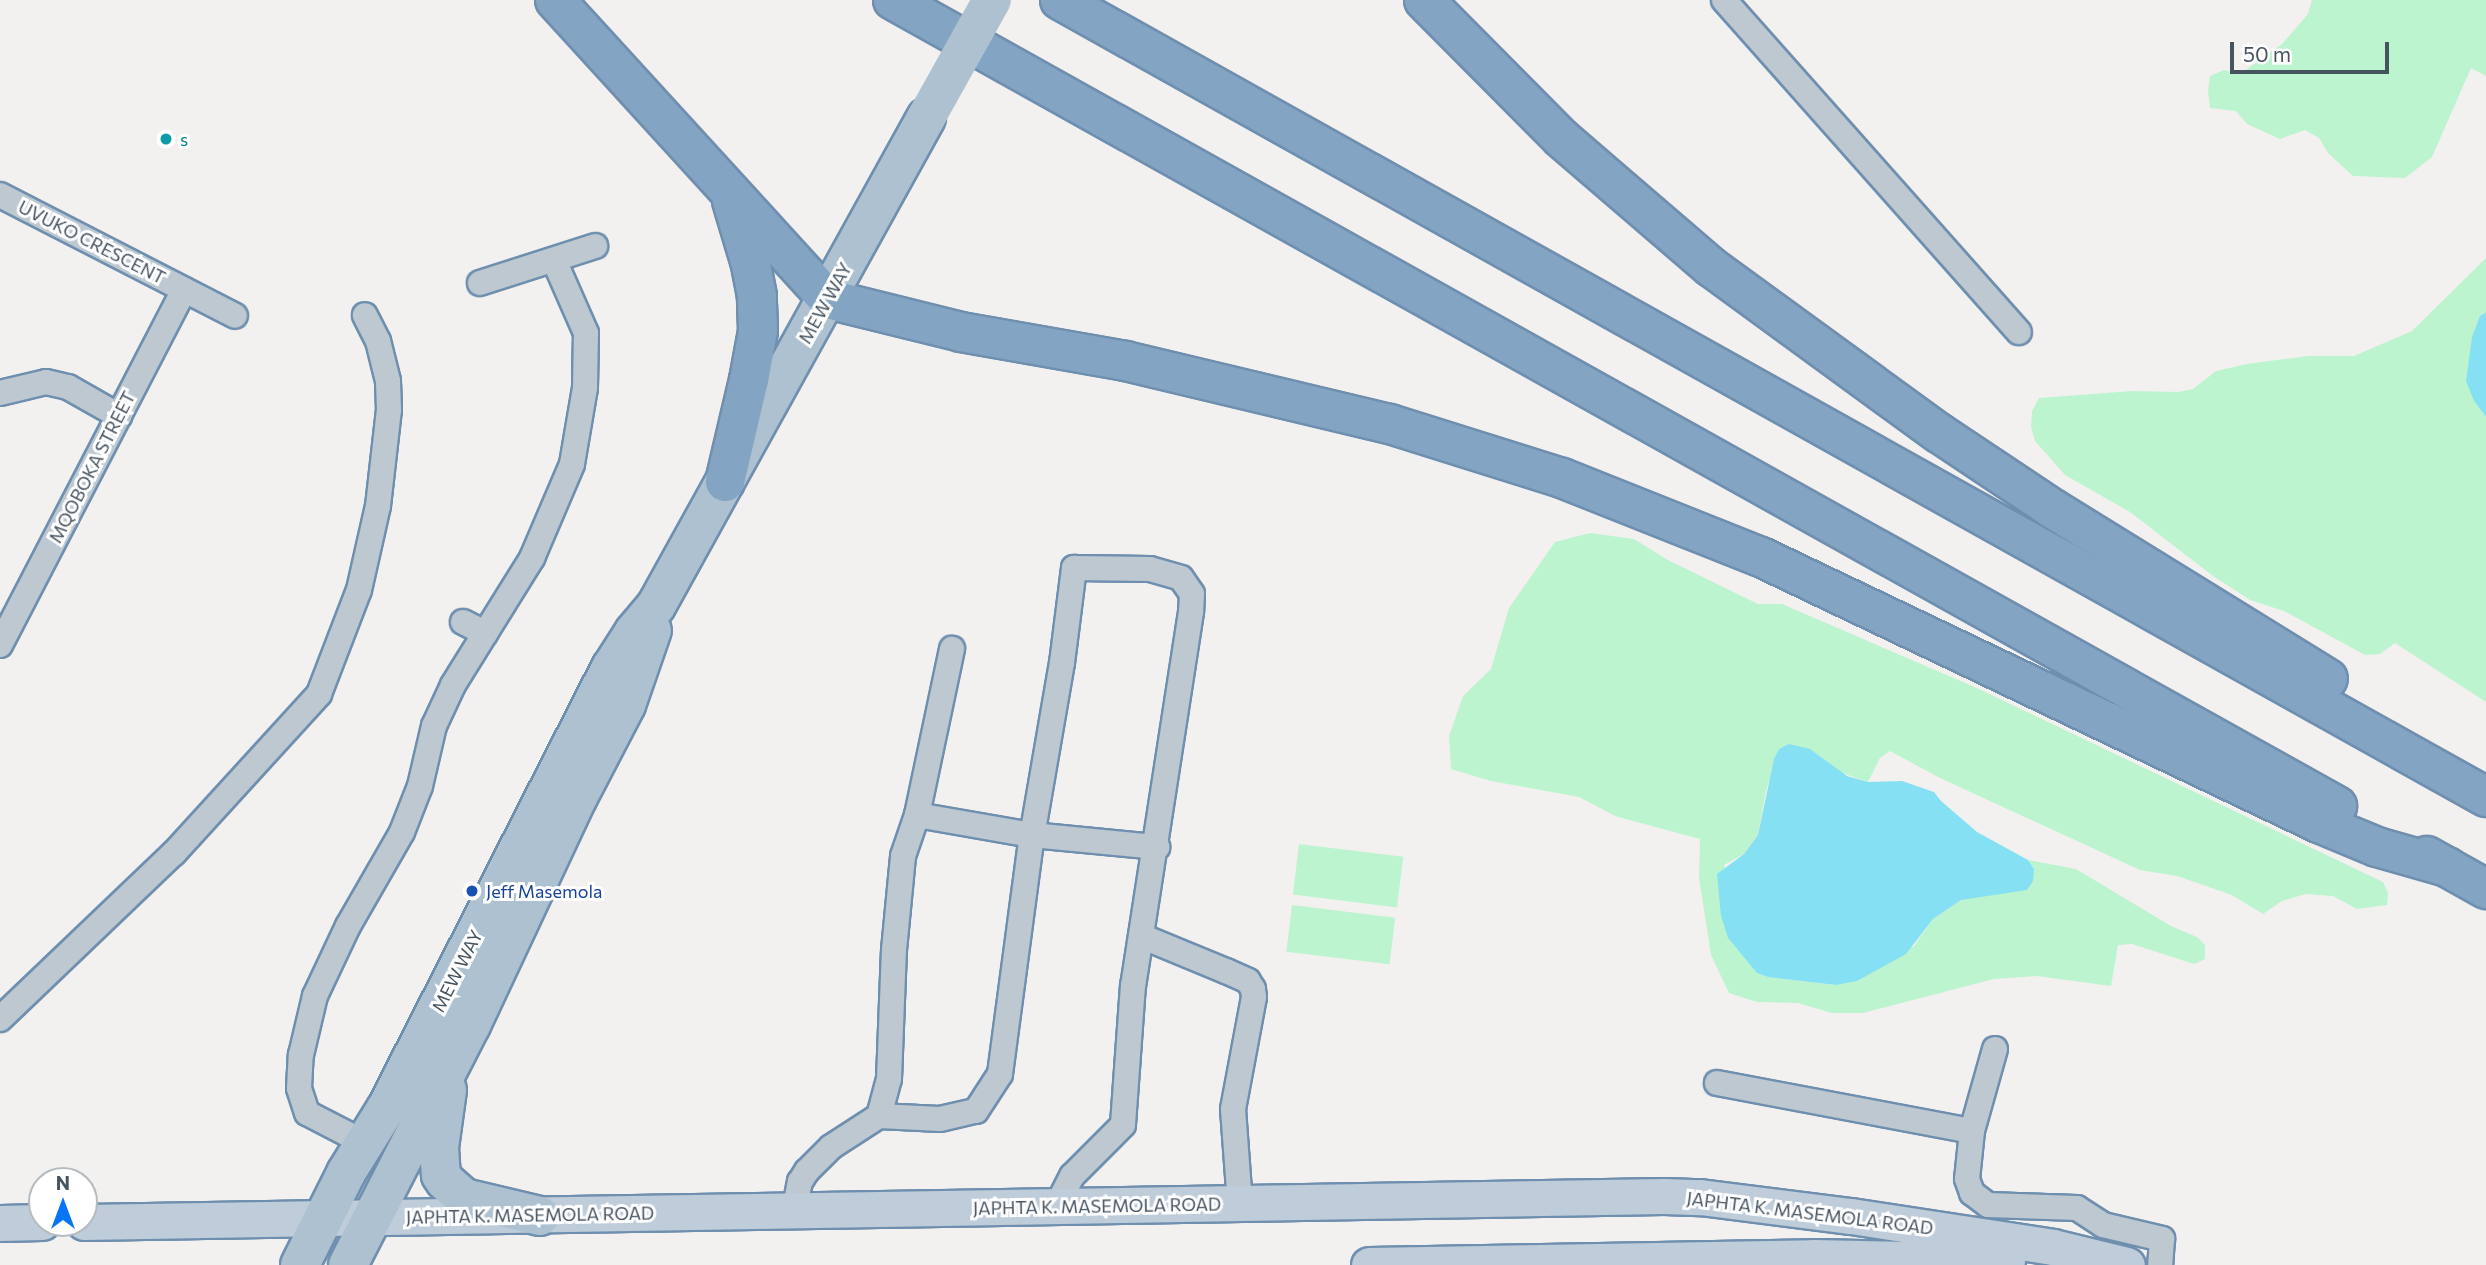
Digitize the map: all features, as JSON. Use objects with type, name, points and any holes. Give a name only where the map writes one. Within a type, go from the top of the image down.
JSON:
[{"type":"highway","points":[[555,0],[828,299],[961,332],[1125,361],[1390,424],[1562,478],[1761,557],[2319,823],[2377,847],[2447,867]]},
{"type":"highway","points":[[894,0],[2486,889]]},
{"type":"highway","points":[[1060,0],[2486,797]]},
{"type":"highway","points":[[1424,0],[1561,138],[1628,198],[1711,267],[1825,352],[2053,509],[2486,776]]},
{"type":"highway","points":[[725,482],[758,331],[757,296],[750,261],[727,189]]},
{"type":"main road","name":"MEW WAY","points":[[300,1265],[322,1219],[393,1095],[611,668],[634,632],[656,606],[992,0]]},
{"type":"main road","name":"MEW WAY","points":[[348,1265],[449,1067],[577,799],[626,705],[650,644],[656,606]]},
{"type":"main road","points":[[449,1067],[439,1148],[441,1175],[454,1192],[464,1198],[540,1216]]},
{"type":"main road","name":"JAPHTA K. MASEMOLA ROAD","points":[[98,1222],[1700,1197],[2053,1247],[2116,1263]]},
{"type":"main road","points":[[0,1223],[28,1222]]},
{"type":"main road","name":"JAPHTA K. MASEMOLA ROAD","points":[[1369,1265],[1813,1257],[2116,1263]]},
{"type":"street","points":[[1725,0],[2020,332]]},
{"type":"street","name":"UVUKO CRESCENT","points":[[0,195],[236,316]]},
{"type":"street","points":[[481,283],[595,246]]},
{"type":"street","points":[[365,1143],[307,1113],[299,1088],[299,1072],[311,1012],[337,947],[402,832],[420,786],[434,726],[461,670],[474,627],[543,536],[572,464],[580,425],[588,354],[586,333],[554,260]]},
{"type":"street","name":"MQOBOKA STREET","points":[[0,645],[184,290]]},
{"type":"street","points":[[0,1019],[193,834],[288,731],[324,685],[340,648],[364,568],[378,506],[390,410],[388,381],[378,341],[365,315]]},
{"type":"street","points":[[0,393],[46,382],[68,387],[120,416]]},
{"type":"street","points":[[794,1212],[800,1182],[817,1159],[879,1116],[940,1119],[976,1111],[993,1087],[1000,1074],[1032,835],[1058,688],[1074,568],[1150,569],[1181,578],[1192,594],[1157,847],[1133,985],[1123,1125],[1072,1176],[1057,1206]]},
{"type":"street","points":[[879,1116],[889,1079],[898,898],[903,856],[917,815],[952,649]]},
{"type":"street","points":[[917,815],[1032,835],[1157,847]]},
{"type":"street","points":[[1141,936],[1248,981],[1253,989],[1254,997],[1233,1109],[1240,1204]]},
{"type":"street","points":[[1995,1049],[1972,1131],[1967,1179],[1972,1193],[1978,1200],[2005,1207],[2077,1209],[2103,1226],[2162,1238],[2160,1265]]},
{"type":"street","points":[[1717,1083],[1972,1131]]},
{"type":"green space","points":[[2312,0],[2486,0],[2486,76],[2471,68],[2432,157],[2405,178],[2353,176],[2328,153],[2319,138],[2305,130],[2280,139],[2247,124],[2236,111],[2210,108],[2210,76],[2224,70],[2240,74],[2282,44],[2308,14]]},
{"type":"green space","points":[[2486,258],[2486,312],[2480,316],[2474,401],[2486,417],[2486,702],[2395,643],[2380,654],[2365,655],[2284,611],[2250,600],[2213,576],[2130,512],[2065,475],[2035,441],[2031,427],[2032,411],[2039,398],[2132,391],[2178,392],[2193,389],[2216,371],[2247,364],[2308,356],[2354,356],[2412,331]]},
{"type":"green space","points":[[1590,533],[1634,539],[1668,560],[1758,604],[1782,604],[1979,689],[2383,882],[2388,893],[2387,905],[2357,909],[2333,896],[2306,894],[2282,901],[2263,914],[2232,895],[2177,876],[2140,870],[1940,778],[1890,751],[1880,758],[1868,782],[1836,771],[1820,756],[1779,749],[1766,791],[1758,835],[1744,854],[1724,865],[1757,973],[1768,977],[1836,985],[1914,946],[1933,919],[1961,900],[2034,869],[2028,860],[2076,869],[2171,926],[2197,937],[2205,945],[2205,959],[2194,964],[2132,944],[2118,945],[2111,986],[2037,976],[1994,979],[1863,1013],[1832,1013],[1798,1003],[1757,1002],[1729,993],[1711,955],[1699,878],[1700,839],[1615,816],[1579,797],[1491,781],[1451,769],[1449,736],[1463,696],[1491,669],[1509,608],[1555,542]]},
{"type":"green space","points":[[1299,844],[1403,857],[1397,907],[1293,895]]},
{"type":"green space","points":[[1292,905],[1395,918],[1389,964],[1286,952]]},
{"type":"water","points":[[2486,312],[2486,417],[2474,401],[2466,381],[2472,337],[2480,316]]},
{"type":"water","points":[[1789,744],[1810,749],[1847,776],[1868,782],[1902,781],[1934,792],[1977,832],[2028,860],[2034,869],[2033,881],[2027,890],[1961,900],[1933,919],[1906,954],[1857,981],[1836,985],[1768,977],[1757,973],[1728,938],[1721,916],[1717,874],[1744,854],[1758,835],[1774,759],[1779,749]]},
{"type":"place","name":"s","points":[[166,139]]},
{"type":"place","name":"Jeff Masemola","points":[[472,891]]}]
